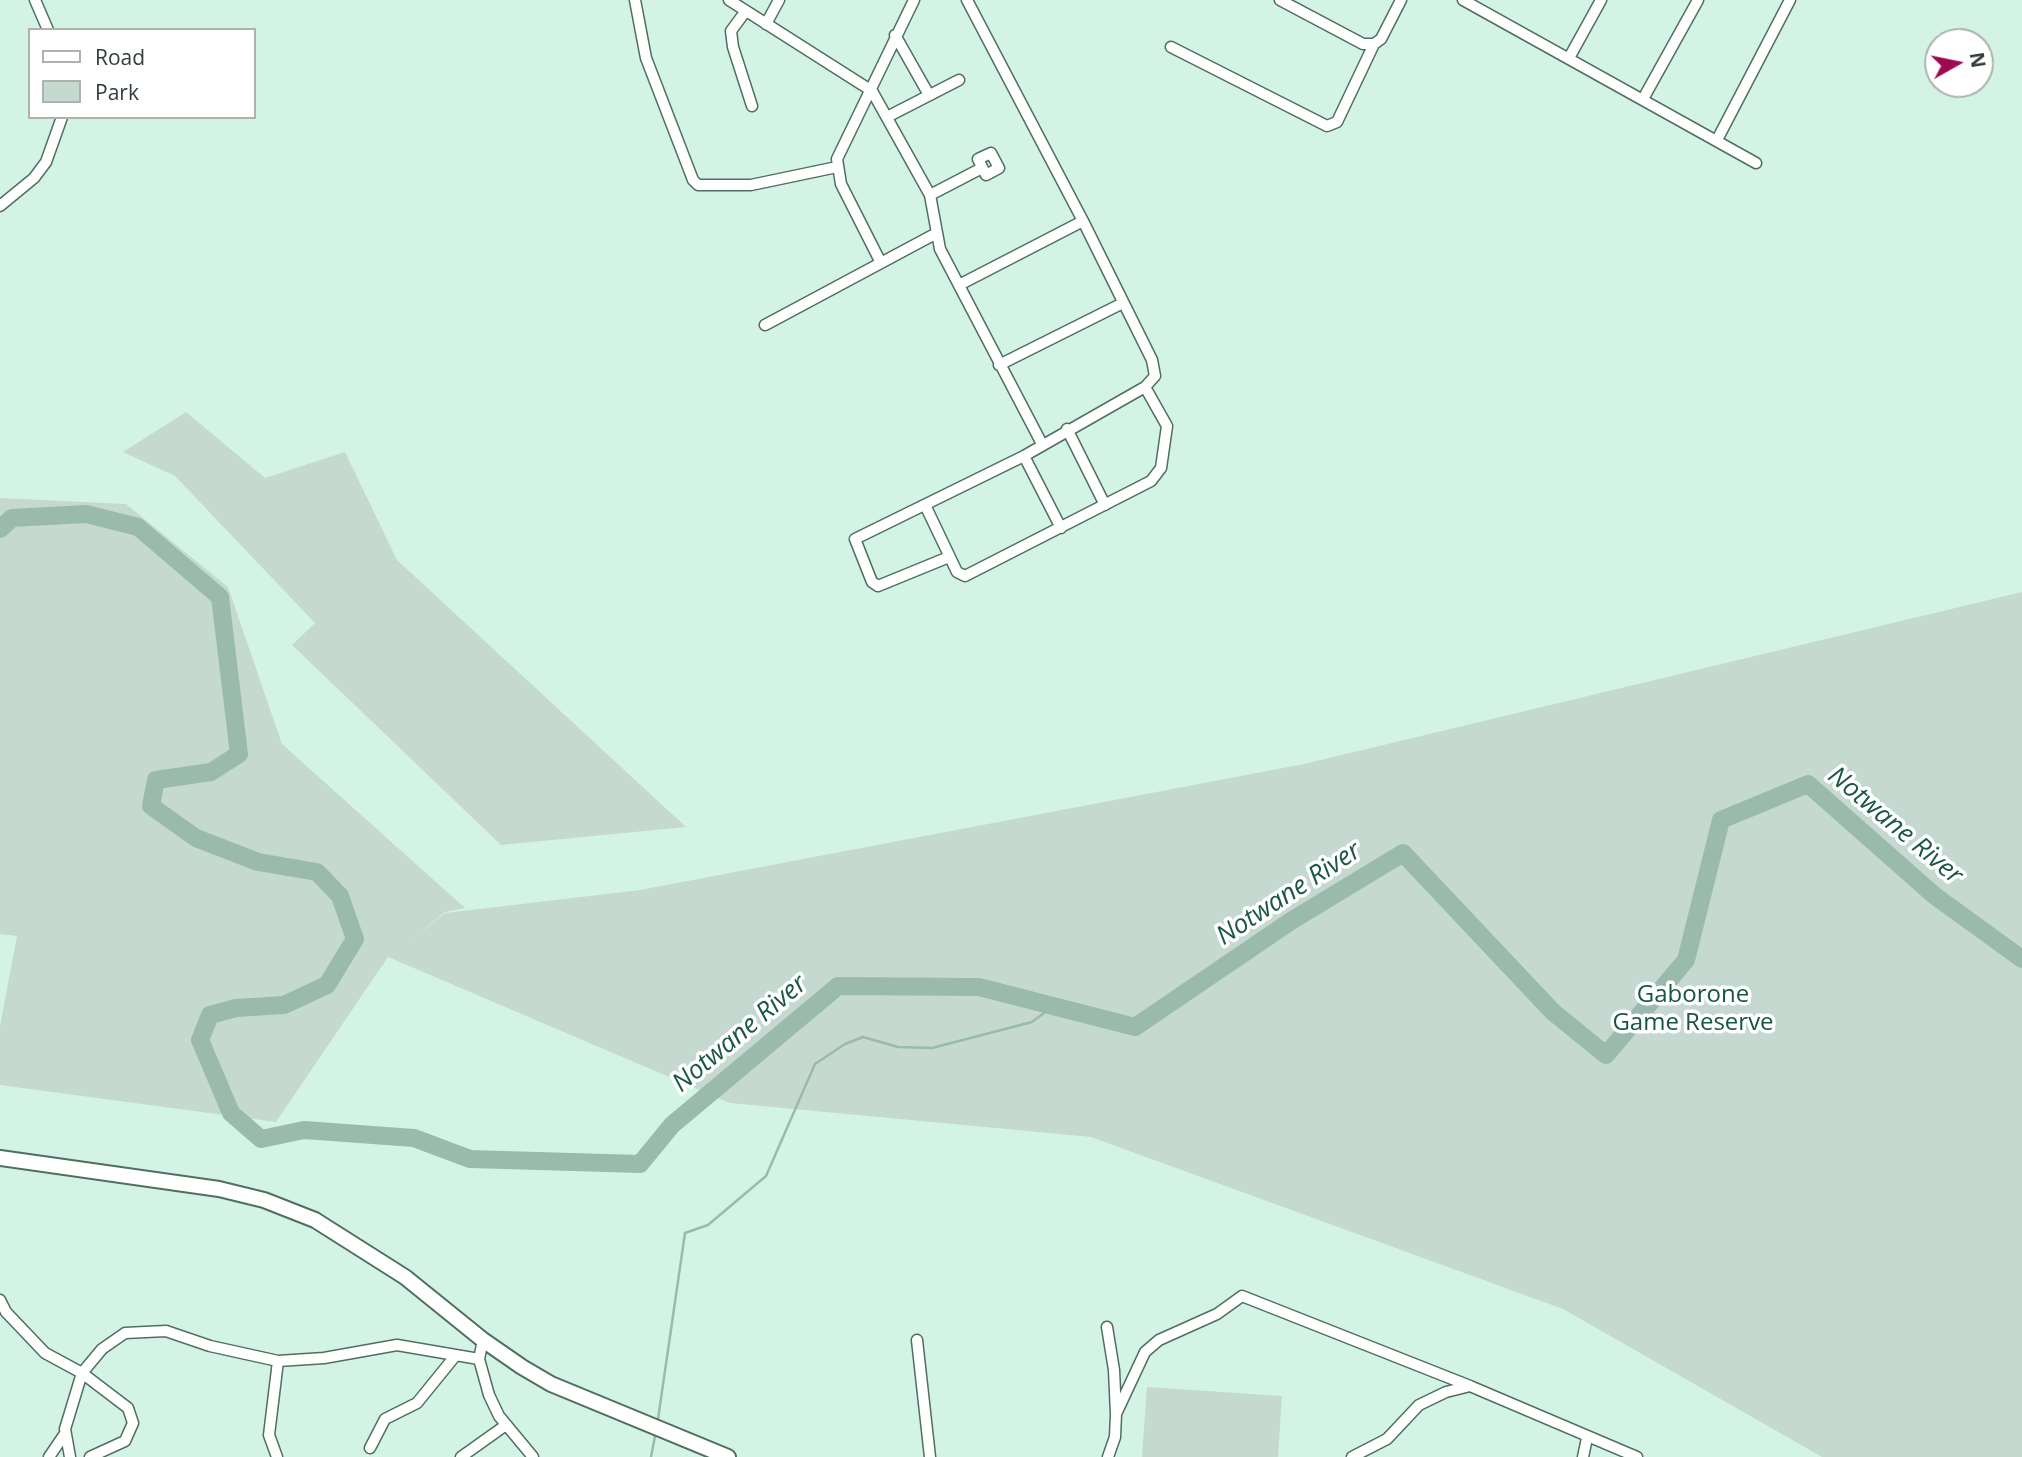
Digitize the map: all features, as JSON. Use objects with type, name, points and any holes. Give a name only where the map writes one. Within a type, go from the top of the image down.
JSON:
[{"type":"street","points":[[35,0],[47,28]]},
{"type":"street","points":[[635,0],[646,58],[693,180],[698,185],[751,185],[836,167]]},
{"type":"street","points":[[729,0],[872,91],[930,195],[934,209],[935,234],[999,365],[1042,444]]},
{"type":"street","points":[[766,24],[779,0]]},
{"type":"street","points":[[881,263],[841,184],[836,167],[837,159],[914,0]]},
{"type":"street","points":[[949,557],[881,586],[872,582],[855,537],[926,507],[1024,456],[1067,429],[1145,387],[1155,376],[1155,369],[1083,221],[967,0]]},
{"type":"street","points":[[1280,0],[1363,44],[1374,44]]},
{"type":"street","points":[[1171,47],[1327,126],[1337,122],[1374,44],[1381,39],[1401,0]]},
{"type":"street","points":[[1463,0],[1756,163]]},
{"type":"street","points":[[1569,58],[1601,0]]},
{"type":"street","points":[[1643,99],[1698,0]]},
{"type":"street","points":[[1717,140],[1790,0]]},
{"type":"street","points":[[745,12],[731,31],[752,106]]},
{"type":"street","points":[[895,35],[929,95]]},
{"type":"street","points":[[887,117],[959,80]]},
{"type":"street","points":[[0,206],[34,178],[46,162],[61,119]]},
{"type":"street","points":[[930,195],[982,168]]},
{"type":"street","points":[[959,285],[1083,221]]},
{"type":"street","points":[[765,325],[935,234]]},
{"type":"street","points":[[999,365],[1123,303]]},
{"type":"street","points":[[926,507],[957,572],[965,576],[1151,481],[1161,468],[1167,426],[1145,387]]},
{"type":"street","points":[[1067,429],[1105,505]]},
{"type":"street","points":[[1024,456],[1061,528]]},
{"type":"street","points":[[0,1158],[169,1180],[264,1200],[315,1220],[405,1277],[483,1340],[551,1384],[729,1457]]},
{"type":"street","points":[[1116,1414],[1145,1352],[1159,1340],[1217,1314],[1242,1296],[1637,1457]]},
{"type":"street","points":[[0,1300],[3,1312],[55,1361],[82,1373],[122,1403],[133,1423],[125,1441],[90,1457]]},
{"type":"street","points":[[1099,1457],[1109,1455],[1116,1414],[1114,1370],[1107,1327]]},
{"type":"street","points":[[49,1457],[64,1435],[71,1400],[82,1373],[102,1349],[119,1336],[148,1330],[166,1331],[211,1346],[278,1361],[324,1358],[397,1345],[479,1359]]},
{"type":"street","points":[[483,1340],[479,1359],[489,1395],[506,1424],[533,1457]]},
{"type":"street","points":[[916,1340],[930,1457]]},
{"type":"street","points":[[370,1448],[385,1419],[417,1403],[456,1355]]},
{"type":"street","points":[[277,1457],[269,1434],[278,1361]]},
{"type":"street","points":[[1352,1457],[1387,1439],[1419,1405],[1446,1392],[1470,1387]]},
{"type":"street","points":[[461,1457],[506,1424]]},
{"type":"street","points":[[64,1435],[70,1457]]},
{"type":"street","points":[[1583,1457],[1587,1438]]},
{"type":"green space","points":[[186,412],[265,478],[345,452],[397,560],[686,827],[501,845],[292,645],[315,623],[175,476],[123,452]]},
{"type":"green space","name":"Gaborone Game Reserve","points":[[0,498],[126,504],[228,587],[282,744],[465,908],[445,912],[407,944],[445,913],[640,890],[1304,764],[2022,592],[2022,1457],[1822,1457],[1563,1309],[1091,1137],[730,1103],[388,957],[276,1122],[0,1085],[0,1026],[17,936],[0,934]]},
{"type":"green space","points":[[1147,1387],[1282,1396],[1278,1457],[1142,1457]]},
{"type":"waterway","name":"Notwane River","points":[[0,529],[12,518],[86,514],[138,527],[220,597],[239,754],[211,772],[156,780],[151,806],[196,838],[258,862],[317,872],[340,896],[355,939],[327,985],[284,1005],[236,1008],[210,1015],[200,1040],[231,1113],[261,1139],[304,1130],[414,1138],[470,1159],[640,1164],[672,1125],[838,986],[979,987],[1135,1027],[1291,921],[1403,853],[1553,1012],[1606,1055],[1686,960],[1721,820],[1808,784],[1935,896],[2022,959]]},
{"type":"waterway","points":[[658,1419],[685,1233],[708,1225],[766,1176],[815,1064],[845,1044],[863,1037],[898,1047],[932,1048],[1032,1022],[1053,1006]]},
{"type":"waterway","points":[[651,1457],[655,1436]]}]
